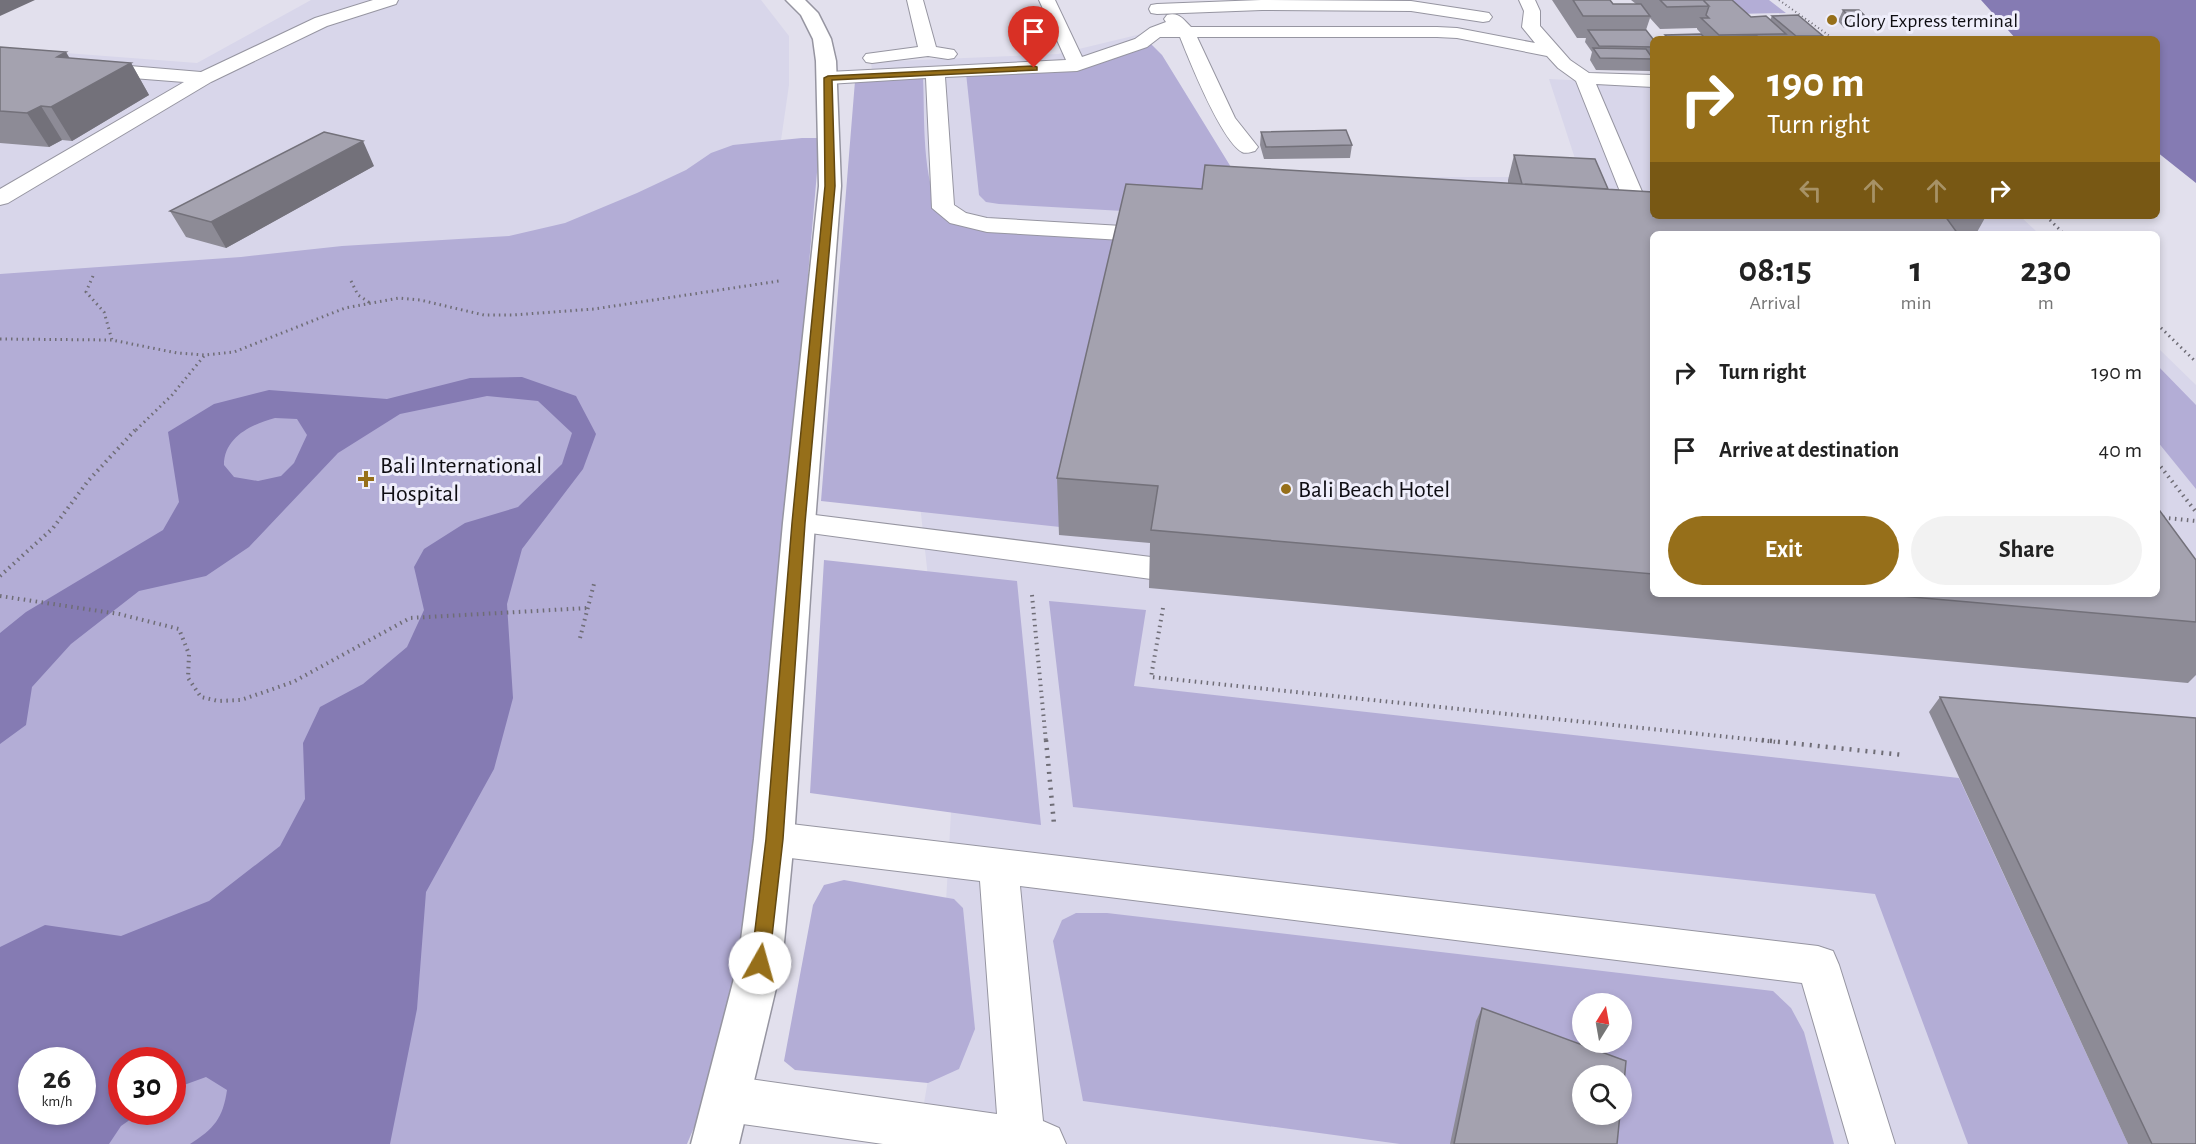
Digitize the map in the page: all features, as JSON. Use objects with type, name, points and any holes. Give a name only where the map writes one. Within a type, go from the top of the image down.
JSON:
[{"type":"street","points":[[715,1144],[760,963],[774,839],[799,523],[830,186],[827,70],[822,39],[809,13],[795,0]]},
{"type":"lane","points":[[0,198],[204,78],[321,22],[390,0]]},
{"type":"lane","points":[[915,0],[928,51]]},
{"type":"lane","points":[[1047,0],[1077,65]]},
{"type":"lane","points":[[1141,0],[1183,28],[1226,119],[1248,147]]},
{"type":"lane","points":[[1527,0],[1532,11],[1531,27]]},
{"type":"lane","points":[[1157,9],[1262,5],[1411,6],[1531,27],[1564,64],[1584,78],[1650,81]]},
{"type":"lane","points":[[827,70],[935,74],[1077,65],[1141,43],[1156,32],[1183,28],[1456,33],[1551,51]]},
{"type":"lane","points":[[827,70],[928,51],[955,55],[957,72]]},
{"type":"lane","points":[[79,68],[204,78]]},
{"type":"lane","points":[[935,74],[944,208],[958,218],[987,225],[1176,236]]},
{"type":"lane","points":[[1584,78],[1632,194],[1650,231]]},
{"type":"lane","points":[[0,175],[34,178]]},
{"type":"lane","points":[[799,523],[1151,568]]},
{"type":"lane","points":[[774,839],[1818,965],[1872,1144]]},
{"type":"lane","points":[[728,1098],[1033,1142],[999,867]]},
{"type":"path","points":[[1779,0],[1829,36]]},
{"type":"path","points":[[2049,219],[2061,231]]},
{"type":"path","points":[[0,339],[112,340],[205,356],[234,352],[345,308],[399,298],[420,300],[484,315],[513,315],[594,309],[822,274]]},
{"type":"path","points":[[93,276],[86,292],[104,312],[112,340]]},
{"type":"path","points":[[351,281],[353,289],[360,297],[371,303]]},
{"type":"path","points":[[2160,327],[2196,362]]},
{"type":"path","points":[[0,576],[53,528],[88,481],[128,437],[172,395],[205,356]]},
{"type":"path","points":[[2160,466],[2196,512]]},
{"type":"path","points":[[2160,517],[2196,521]]},
{"type":"path","points":[[1032,552],[1031,585],[1059,874]]},
{"type":"path","points":[[580,638],[595,580]]},
{"type":"path","points":[[0,596],[118,614],[179,629],[189,654],[188,678],[201,697],[218,701],[241,700],[293,682],[410,618],[588,608]]},
{"type":"path","points":[[1164,600],[1151,677],[1903,755]]},
{"type":"shaded area","name":"Bali International Hospital","points":[[311,0],[761,0],[789,36],[789,85],[675,873],[588,1126],[0,1144],[0,48],[197,63]]},
{"type":"shaded area","points":[[1718,0],[1769,0],[1786,13],[1735,14]]},
{"type":"shaded area","points":[[1981,0],[2196,0],[2196,183],[2160,154],[2160,36],[2013,36]]},
{"type":"shaded area","name":"Bali Beach Hotel","points":[[1141,34],[1162,55],[1237,177],[1581,177],[1549,79],[1650,84],[1650,219],[2023,219],[2036,231],[1650,231],[1650,597],[2160,597],[2160,350],[2196,385],[2196,1144],[917,1144],[940,1010],[952,794],[871,62],[1058,54]]},
{"type":"shaded area","points":[[1151,44],[1162,55],[1237,177],[1415,177],[1420,203],[1230,217],[999,204],[986,202],[979,195],[966,73],[1078,66]]},
{"type":"shaded area","points":[[923,78],[927,166],[935,199],[942,213],[1125,237],[1060,527],[821,501],[855,81]]},
{"type":"shaded area","name":"Bali International Hospital","points":[[820,138],[759,837],[744,966],[707,1097],[687,1144],[0,1144],[0,274],[241,257],[342,246],[509,236],[565,223],[686,170],[711,153],[733,145]]},
{"type":"shaded area","points":[[2160,368],[2196,405],[2196,489],[2160,445]]},
{"type":"shaded area","points":[[522,377],[576,396],[596,434],[583,469],[522,549],[507,604],[513,698],[494,769],[426,892],[417,1009],[390,1144],[190,1144],[216,1122],[223,1108],[227,1090],[206,1077],[186,1084],[186,1047],[108,1047],[108,1125],[122,1125],[109,1144],[0,1144],[0,947],[45,925],[121,936],[209,901],[280,846],[305,799],[303,743],[320,707],[363,684],[407,647],[424,610],[414,567],[424,549],[465,523],[518,507],[562,464],[572,433],[538,401],[487,396],[400,414],[338,453],[249,547],[206,576],[139,591],[71,644],[32,687],[26,725],[0,744],[0,633],[26,612],[163,530],[179,502],[168,432],[214,404],[269,390],[387,399],[470,378]],"holes":[[[275,418],[297,419],[307,435],[294,463],[281,476],[258,481],[234,477],[224,465],[229,447],[241,433]]]},
{"type":"shaded area","points":[[824,560],[1017,581],[1041,825],[810,793]]},
{"type":"shaded area","points":[[1049,601],[1146,610],[1134,686],[1959,778],[2128,1144],[1968,1144],[1875,894],[1073,807]]},
{"type":"shaded area","points":[[844,880],[954,899],[963,908],[975,1029],[959,1069],[928,1083],[795,1070],[784,1061],[813,905],[824,885]]},
{"type":"shaded area","points":[[1076,913],[1107,913],[1773,991],[1791,1008],[1804,1032],[1834,1144],[1400,1144],[1083,1101],[1053,941],[1062,920]]},
{"type":"building","points":[[1573,0],[1610,0],[1613,4],[1641,4],[1650,16],[1583,16]]},
{"type":"building","points":[[1660,0],[1703,0],[1709,6],[1667,7]]},
{"type":"building","points":[[1703,0],[1732,0],[1751,17],[1766,16],[1786,34],[1719,35],[1701,18],[1709,18],[1706,15],[1709,6]]},
{"type":"building","points":[[1843,10],[1859,10],[1866,17],[1849,17]]},
{"type":"building","points":[[1798,15],[1823,36],[1796,36],[1772,16]]},
{"type":"building","points":[[1588,30],[1646,30],[1651,36],[1650,47],[1599,46]]},
{"type":"building","points":[[1701,34],[1703,36],[1666,36]]},
{"type":"building","points":[[0,47],[66,52],[57,57],[131,63],[51,107],[41,106],[27,113],[0,111]]},
{"type":"building","points":[[1593,48],[1646,49],[1650,55],[1650,59],[1600,58]]},
{"type":"building","points":[[1346,130],[1352,145],[1266,147],[1261,132]]},
{"type":"building","points":[[324,132],[363,141],[211,222],[170,211]]},
{"type":"building","points":[[1514,155],[1595,159],[1608,189],[1522,184]]},
{"type":"building","points":[[1205,165],[1650,192],[1650,219],[1947,219],[1956,231],[1650,231],[1650,574],[1151,530],[1158,486],[1057,478],[1126,184],[1202,189]]},
{"type":"building","points":[[2160,511],[2196,560],[2196,622],[1912,597],[2160,597]]},
{"type":"building","points":[[1940,697],[2196,718],[2196,1144],[2152,1144]]},
{"type":"building","points":[[1482,1008],[1572,1041],[1572,1053],[1604,1053],[1626,1061],[1626,1065],[1572,1065],[1572,1125],[1619,1125],[1617,1144],[1454,1144]]},
{"type":"place","name":"Glory Express terminal","points":[[1832,20]]},
{"type":"place","name":"Bali International Hospital","points":[[366,479]]},
{"type":"place","name":"Bali Beach Hotel","points":[[1286,489]]},
{"type":"route","points":[[760,963],[774,839],[799,523],[830,186],[828,78],[1034,68]]}]
